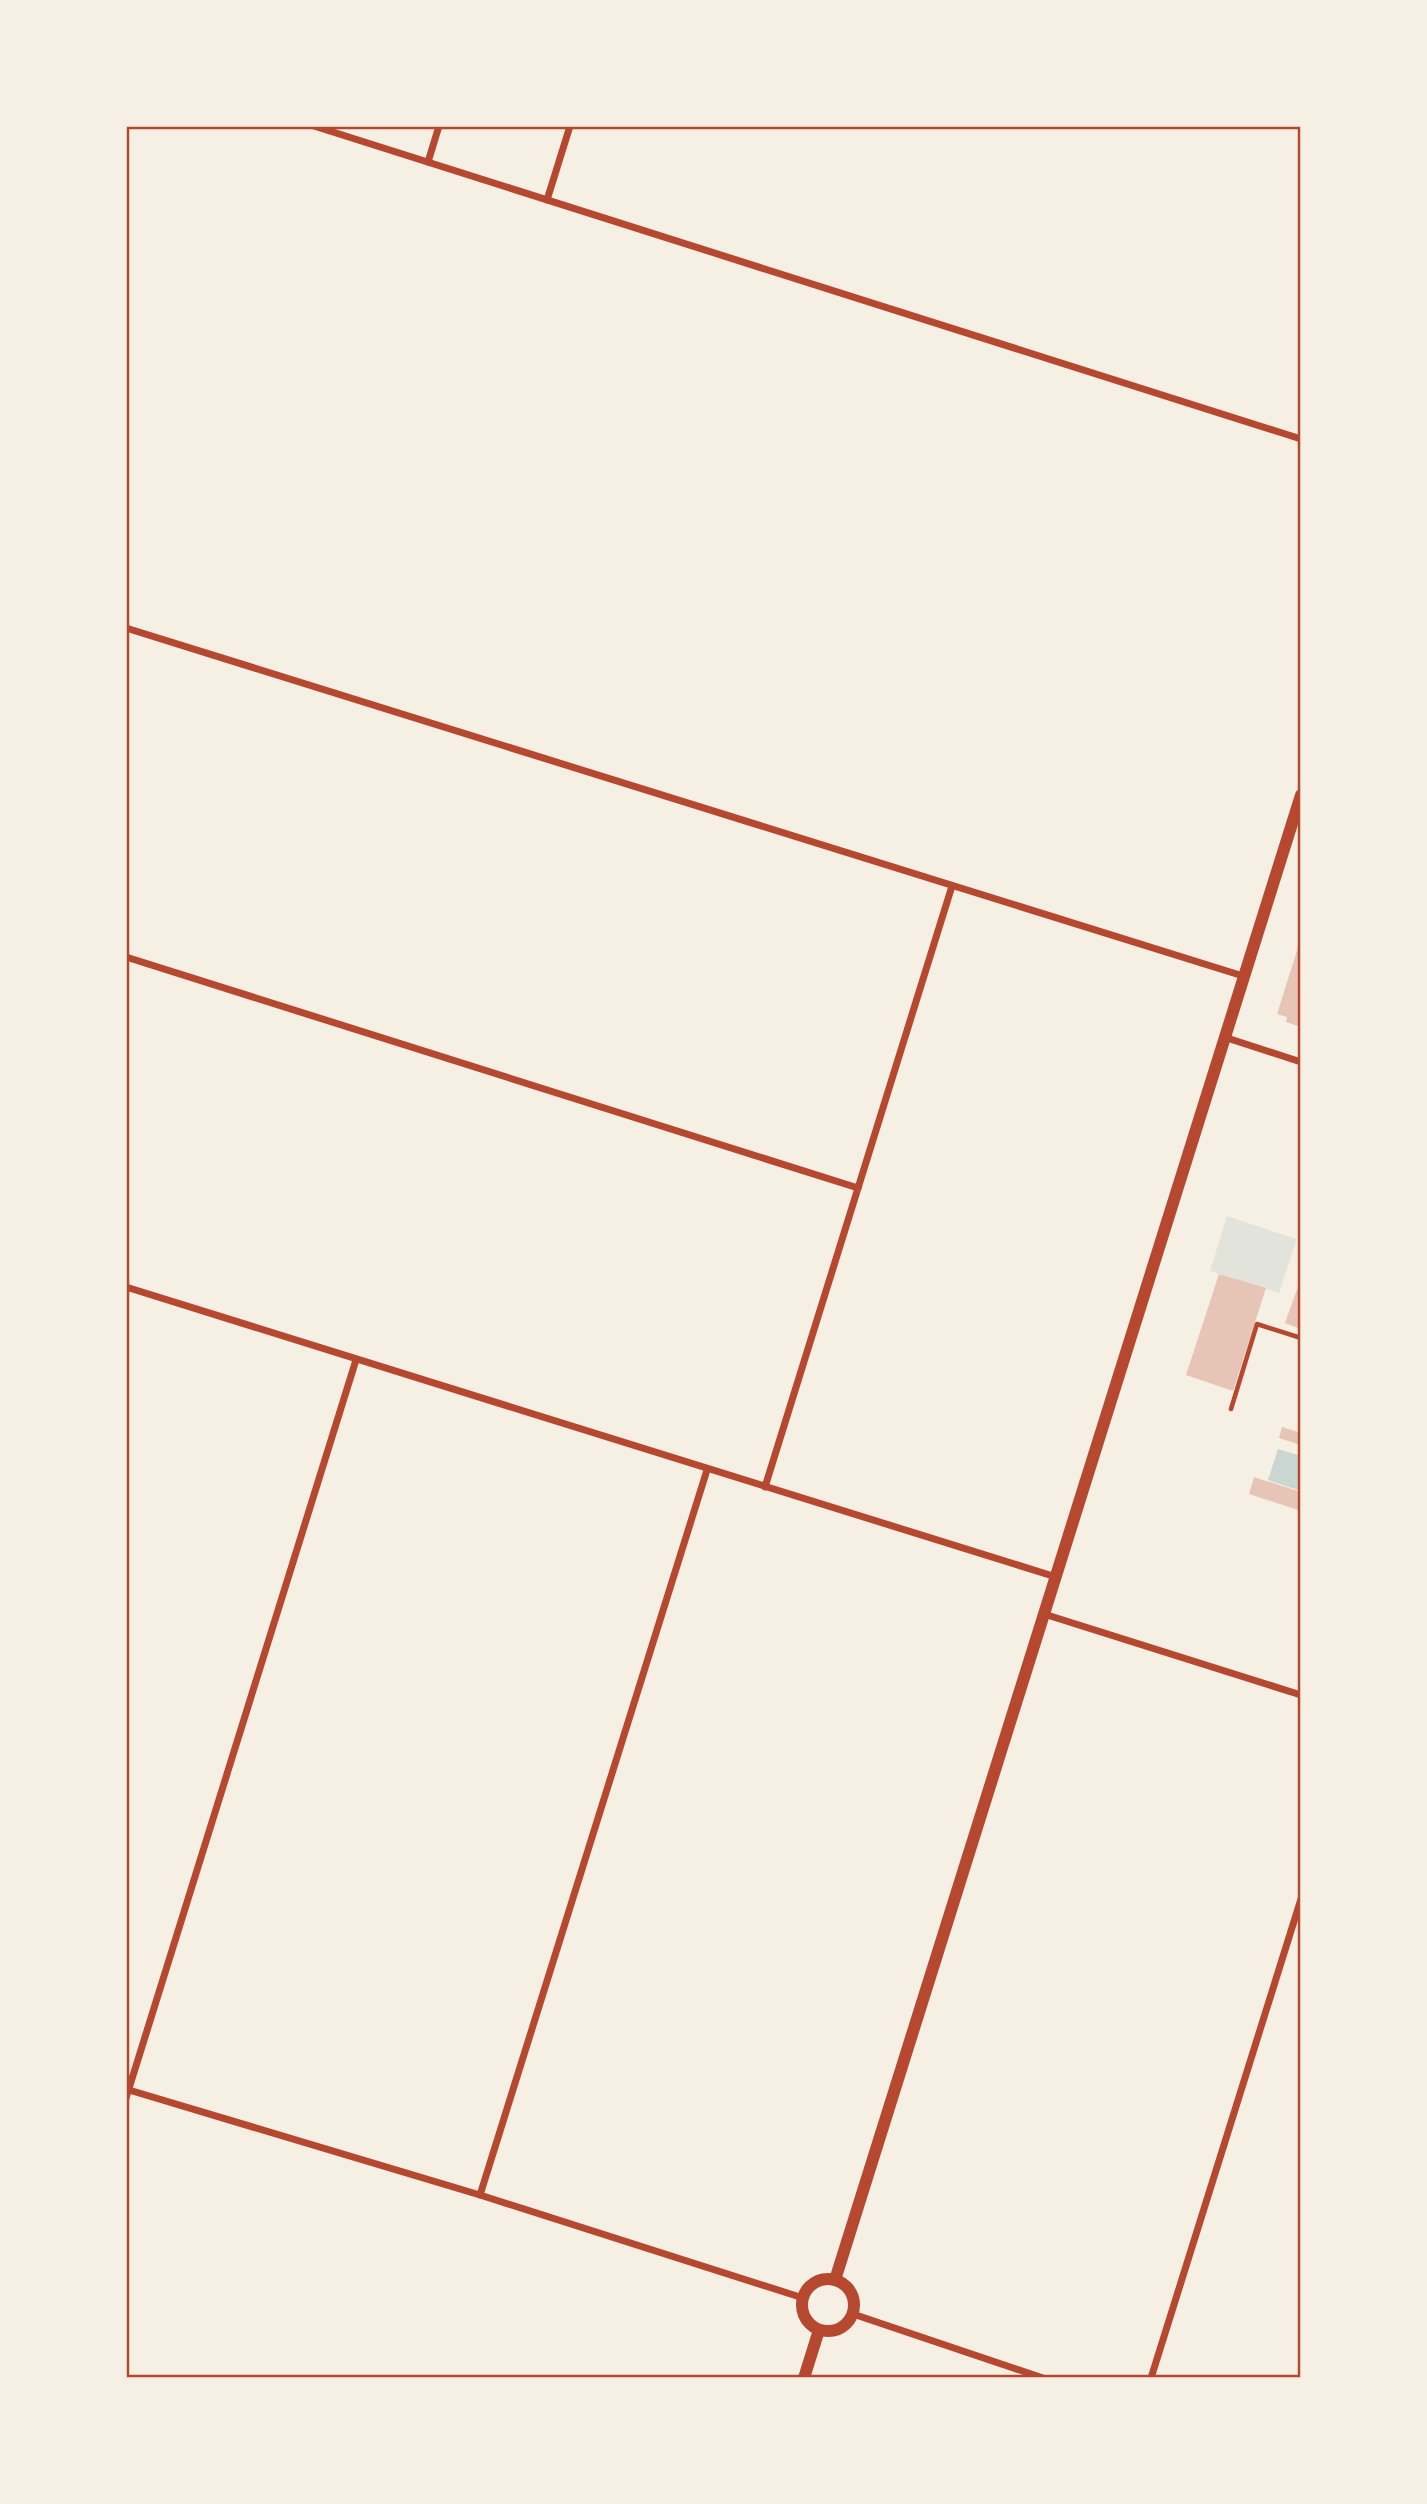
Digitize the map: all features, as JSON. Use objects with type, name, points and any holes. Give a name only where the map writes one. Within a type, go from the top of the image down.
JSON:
[{"type":"street","points":[[314,126],[1301,439]]},
{"type":"street","points":[[428,162],[439,126]]},
{"type":"street","points":[[547,200],[570,126]]},
{"type":"street","points":[[126,628],[1242,976]]},
{"type":"street","points":[[835,2280],[1242,976],[1301,795]]},
{"type":"street","points":[[765,1488],[952,886]]},
{"type":"street","points":[[126,957],[858,1188]]},
{"type":"street","points":[[1224,1038],[1301,1062]]},
{"type":"street","points":[[126,1287],[1056,1577]]},
{"type":"street","points":[[126,2098],[356,1360]]},
{"type":"street","points":[[480,2195],[706,1470]]},
{"type":"street","points":[[1044,1615],[1301,1695]]},
{"type":"street","points":[[1152,2378],[1301,1899]]},
{"type":"street","points":[[129,2090],[480,2195],[803,2298]]},
{"type":"street","points":[[819,2280],[835,2280],[849,2290],[853,2297],[853,2315],[843,2328],[835,2331],[819,2330],[806,2320],[803,2298],[819,2280]]},
{"type":"street","points":[[853,2315],[1043,2378]]},
{"type":"street","points":[[804,2378],[819,2330]]},
{"type":"path","points":[[1231,1409],[1257,1324],[1301,1338]]},
{"type":"shaded area","points":[[1227,1216],[1297,1239],[1279,1293],[1210,1271]]},
{"type":"shaded area","points":[[1278,1449],[1301,1456],[1301,1491],[1268,1480]]},
{"type":"building","points":[[1300,941],[1301,1027],[1286,1022],[1287,1017],[1277,1014]]},
{"type":"building","points":[[1219,1274],[1266,1288],[1233,1391],[1186,1375]]},
{"type":"building","points":[[1297,1289],[1301,1290],[1301,1329],[1285,1323]]},
{"type":"building","points":[[1282,1427],[1301,1433],[1301,1445],[1279,1438]]},
{"type":"building","points":[[1254,1477],[1301,1492],[1301,1511],[1249,1494]]}]
